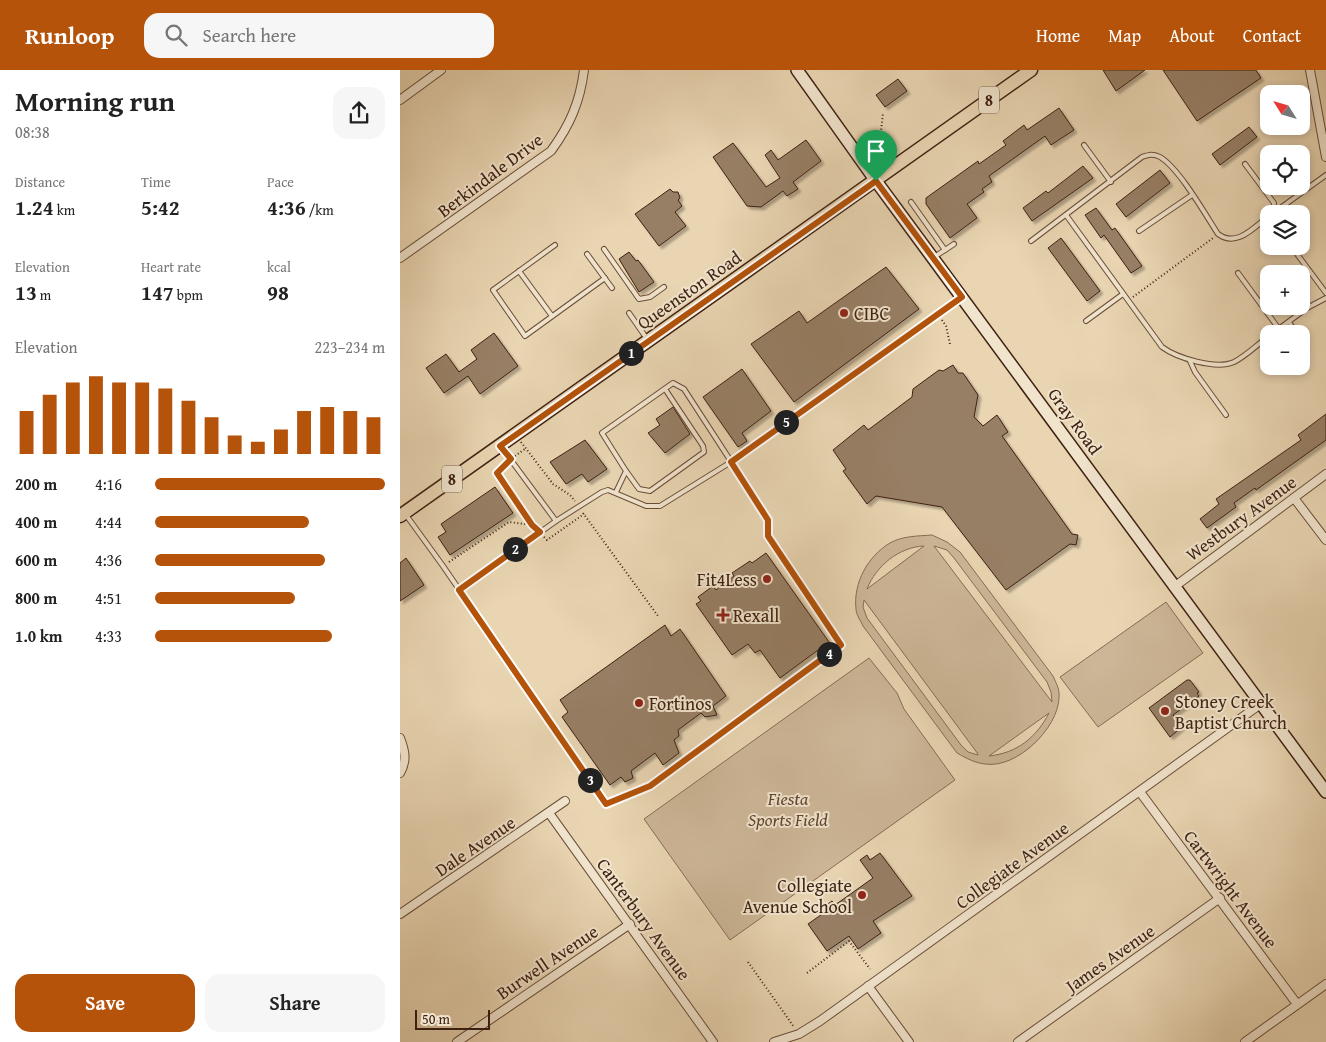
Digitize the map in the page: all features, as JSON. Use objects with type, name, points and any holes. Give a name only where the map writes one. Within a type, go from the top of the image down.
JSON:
[{"type":"main road","name":"Gray Road","points":[[797,70],[876,181],[934,257],[1326,792]]},
{"type":"main road","name":"8","points":[[876,181],[1031,70]]},
{"type":"main road","name":"Queenston Road","points":[[402,514],[876,181]]},
{"type":"street","points":[[400,100],[440,70]]},
{"type":"street","name":"Berkindale Drive","points":[[400,258],[551,151],[566,131],[576,112],[584,70]]},
{"type":"street","points":[[1310,70],[1326,157]]},
{"type":"street","name":"Westbury Avenue","points":[[1174,587],[1326,474]]},
{"type":"street","points":[[1294,498],[1326,540]]},
{"type":"street","name":"Collegiate Avenue","points":[[774,1042],[799,1034],[1262,704]]},
{"type":"street","points":[[400,738],[405,751],[405,763],[400,773]]},
{"type":"street","name":"Cartwright Avenue","points":[[1140,792],[1297,1004]]},
{"type":"street","name":"Dale Avenue","points":[[400,914],[565,801]]},
{"type":"street","name":"Canterbury Avenue","points":[[550,813],[712,1042]]},
{"type":"street","name":"James Avenue","points":[[1018,1042],[1220,898]]},
{"type":"street","name":"Burwell Avenue","points":[[457,1042],[630,924]]},
{"type":"street","points":[[1245,1042],[1326,984]]},
{"type":"street","points":[[868,986],[910,1042]]},
{"type":"lane","points":[[1084,145],[1111,182]]},
{"type":"lane","points":[[1031,241],[1142,157],[1150,154],[1160,157],[1172,166],[1218,234],[1224,239],[1233,240],[1260,222]]},
{"type":"lane","points":[[1245,164],[1274,205]]},
{"type":"lane","points":[[1285,205],[1326,175]]},
{"type":"lane","points":[[1139,231],[1192,195]]},
{"type":"lane","points":[[911,202],[945,250]]},
{"type":"lane","points":[[1066,214],[1162,347],[1174,356],[1190,361],[1227,364],[1235,362],[1260,343]]},
{"type":"lane","points":[[934,257],[954,244]]},
{"type":"lane","points":[[555,245],[493,290],[525,336],[605,278]]},
{"type":"lane","points":[[604,249],[639,299],[650,297],[664,287]]},
{"type":"lane","points":[[587,254],[612,288]]},
{"type":"lane","points":[[1299,255],[1326,293]]},
{"type":"lane","points":[[519,271],[552,316]]},
{"type":"lane","points":[[1238,273],[1277,325]]},
{"type":"lane","points":[[1086,321],[1124,294]]},
{"type":"lane","points":[[459,590],[556,521],[602,492],[616,492],[646,506],[660,506],[731,462],[962,297]]},
{"type":"lane","points":[[1284,325],[1307,308],[1326,298]]},
{"type":"lane","points":[[629,313],[648,341]]},
{"type":"lane","points":[[1190,361],[1195,372],[1226,415]]},
{"type":"lane","points":[[402,514],[444,566],[606,804],[650,786],[841,645],[768,536],[768,520],[731,462],[684,389],[673,384],[665,389],[602,433],[639,489],[650,491],[704,452],[703,446],[665,389]]},
{"type":"lane","points":[[500,446],[556,521]]},
{"type":"lane","points":[[616,492],[626,470]]},
{"type":"path","points":[[882,154],[881,131],[883,113]]},
{"type":"path","points":[[1129,300],[1218,234]]},
{"type":"path","points":[[938,314],[946,326],[950,344]]},
{"type":"path","points":[[516,435],[553,484],[570,495],[579,506],[658,616]]},
{"type":"path","points":[[526,449],[511,459],[497,473],[532,525],[547,540],[584,514]]},
{"type":"path","points":[[444,566],[509,522],[532,525]]},
{"type":"path","points":[[807,973],[849,941],[870,969]]},
{"type":"path","points":[[748,962],[799,1034]]},
{"type":"green space","points":[[932,535],[947,542],[960,552],[1053,676],[1058,686],[1057,710],[1052,722],[1034,744],[1010,760],[997,764],[985,764],[957,753],[863,626],[857,613],[856,599],[860,580],[875,555],[890,543],[900,539]],"holes":[[[924,546],[867,589],[876,573],[889,559],[915,547]],[[934,546],[947,550],[954,558],[1047,682],[1052,702]],[[864,600],[978,755],[968,752],[961,745],[867,618],[863,607]],[[1049,713],[1038,730],[1025,743],[1008,752],[989,756]]]},
{"type":"green space","points":[[1166,602],[1203,653],[1098,727],[1060,677]]},
{"type":"green space","name":"Fiesta Sports Field","points":[[869,658],[897,693],[904,709],[955,780],[730,940],[644,819]]},
{"type":"building","points":[[1103,70],[1145,70],[1116,91]]},
{"type":"building","points":[[1163,70],[1256,70],[1261,78],[1197,121]]},
{"type":"building","points":[[898,79],[907,91],[885,107],[876,95]]},
{"type":"building","points":[[1059,108],[1074,130],[1051,145],[1045,136],[989,176],[992,182],[982,189],[984,192],[967,204],[977,218],[950,238],[926,204],[926,198],[978,161],[979,164],[1006,145],[1003,141],[1024,125],[1027,130]]},
{"type":"building","points":[[1249,127],[1257,137],[1220,165],[1212,154]]},
{"type":"building","points":[[806,140],[821,161],[793,182],[798,189],[787,196],[783,191],[761,207],[747,206],[713,157],[733,143],[766,187],[780,178],[765,155],[771,150],[778,160]]},
{"type":"building","points":[[1083,166],[1093,178],[1032,221],[1023,208],[1046,191],[1048,193]]},
{"type":"building","points":[[1160,170],[1170,183],[1126,217],[1116,204]]},
{"type":"building","points":[[670,189],[673,192],[678,192],[680,198],[678,200],[682,206],[675,212],[686,226],[659,246],[635,214]]},
{"type":"building","points":[[1096,208],[1112,230],[1115,228],[1142,266],[1131,273],[1104,235],[1101,238],[1085,215]]},
{"type":"building","points":[[1061,238],[1100,291],[1087,301],[1048,248]]},
{"type":"building","points":[[629,252],[636,261],[638,260],[654,282],[639,292],[619,259]]},
{"type":"building","points":[[886,267],[919,309],[794,402],[751,344],[799,311],[807,323]]},
{"type":"building","points":[[494,333],[518,366],[480,394],[468,376],[444,393],[426,368],[446,354],[459,372],[477,359],[471,350]]},
{"type":"building","points":[[953,365],[958,373],[963,373],[978,395],[974,417],[983,426],[997,415],[1008,432],[1002,436],[1072,534],[1078,535],[1076,545],[1070,544],[1006,590],[942,507],[876,496],[867,504],[843,471],[846,469],[833,450],[864,425],[868,430],[912,397],[913,389],[939,370],[943,371]]},
{"type":"building","points":[[742,369],[771,411],[742,433],[747,441],[738,447],[703,397]]},
{"type":"building","points":[[673,407],[690,434],[665,453],[648,433],[660,425],[656,419]]},
{"type":"building","points":[[1326,414],[1326,440],[1256,490],[1255,488],[1234,503],[1236,507],[1207,528],[1200,519],[1219,504],[1216,499],[1301,440],[1298,435]]},
{"type":"building","points":[[585,440],[607,469],[588,482],[582,474],[566,484],[550,462]]},
{"type":"building","points":[[495,487],[513,513],[450,555],[438,537],[446,532],[441,524]]},
{"type":"building","points":[[766,553],[829,642],[780,678],[760,650],[755,653],[748,644],[732,655],[696,604],[701,601],[698,597],[713,586],[716,590],[734,576],[732,573],[750,561],[752,563]]},
{"type":"building","points":[[406,558],[424,585],[400,601],[400,563]]},
{"type":"building","name":"Fortinos","points":[[665,625],[671,636],[680,629],[726,696],[713,706],[717,715],[705,717],[701,713],[678,730],[679,736],[674,740],[679,753],[663,765],[655,753],[631,771],[633,778],[625,782],[621,777],[610,785],[562,717],[568,712],[560,700]]},
{"type":"building","name":"Stoney Creek Baptist Church","points":[[1187,680],[1190,680],[1199,692],[1197,693],[1199,696],[1173,715],[1182,727],[1170,737],[1149,708]]},
{"type":"building","points":[[880,853],[912,896],[873,921],[881,933],[858,949],[849,936],[827,951],[808,924],[828,910],[825,906],[832,901],[835,905],[873,878],[860,860],[867,855],[870,860]]},
{"type":"place","name":"CIBC","points":[[844,313]]},
{"type":"place","name":"Fit4Less","points":[[767,579]]},
{"type":"place","name":"Rexall","points":[[723,615]]},
{"type":"place","name":"Fortinos","points":[[639,703]]},
{"type":"place","name":"Stoney Creek Baptist Church","points":[[1165,711]]},
{"type":"place","name":"Collegiate Avenue School","points":[[862,895]]},
{"type":"route","points":[[876,181],[962,297],[731,462],[768,520],[768,536],[841,645],[650,786],[606,804],[459,590],[477,575],[540,532],[532,525],[497,473],[511,459],[500,446],[744,272],[876,181]]}]
